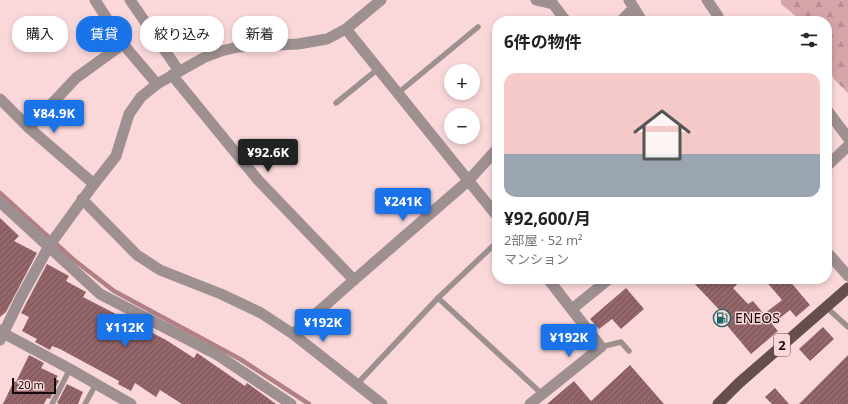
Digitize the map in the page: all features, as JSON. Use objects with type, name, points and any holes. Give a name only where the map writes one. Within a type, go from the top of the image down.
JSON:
[{"type":"main road","name":"2","points":[[718,404],[739,383],[848,288]]},
{"type":"street","points":[[95,0],[105,16]]},
{"type":"street","points":[[130,0],[176,73],[258,180],[354,280]]},
{"type":"street","points":[[131,404],[70,369],[1,334],[49,246],[82,199],[116,156],[129,114],[141,97],[157,84],[205,57],[238,47],[298,44],[327,39],[346,29],[381,0]]},
{"type":"street","points":[[536,0],[553,4],[562,16]]},
{"type":"street","points":[[708,0],[718,16]]},
{"type":"street","points":[[624,16],[632,4],[639,16]]},
{"type":"street","points":[[346,29],[492,210]]},
{"type":"street","points":[[30,128],[76,78],[112,52]]},
{"type":"street","points":[[130,52],[157,84]]},
{"type":"street","points":[[0,99],[30,128],[94,184]]},
{"type":"street","points":[[832,117],[848,138]]},
{"type":"street","points":[[832,161],[848,146]]},
{"type":"street","points":[[293,334],[468,181],[492,155]]},
{"type":"street","points":[[82,199],[137,255],[160,270],[221,294],[261,313],[293,334],[382,404]]},
{"type":"street","points":[[0,202],[100,294],[216,354],[291,404]]},
{"type":"street","points":[[832,258],[848,276]]},
{"type":"street","points":[[530,404],[543,395],[601,346],[552,284]]},
{"type":"street","points":[[572,309],[603,284]]},
{"type":"lane","points":[[398,93],[478,27]]},
{"type":"lane","points":[[336,103],[378,68]]},
{"type":"lane","points":[[357,384],[438,298],[492,247]]},
{"type":"lane","points":[[438,298],[543,395]]},
{"type":"lane","points":[[826,307],[848,327]]},
{"type":"lane","points":[[601,346],[621,342],[629,350]]},
{"type":"lane","points":[[52,404],[70,369]]},
{"type":"lane","points":[[85,404],[96,384]]},
{"type":"green space","points":[[781,0],[848,0],[848,93],[833,78],[832,74],[832,16],[796,16],[781,4]]},
{"type":"building","points":[[0,218],[19,236],[14,241],[37,253],[6,312],[0,317]]},
{"type":"building","points":[[47,264],[69,276],[66,281],[86,292],[83,297],[166,340],[194,358],[197,353],[245,386],[247,383],[276,404],[182,404],[160,390],[156,397],[135,383],[131,391],[118,384],[119,381],[60,349],[52,346],[50,350],[35,342],[37,339],[22,331],[29,317],[21,313]]},
{"type":"building","points":[[695,284],[737,284],[733,288],[748,304],[753,301],[764,314],[782,300],[768,284],[792,284],[810,305],[796,317],[790,310],[772,324],[778,331],[751,354],[725,323],[729,320]]},
{"type":"building","points":[[626,288],[644,309],[621,329],[612,319],[599,329],[590,319]]},
{"type":"building","points":[[823,327],[834,339],[810,361],[799,349]]},
{"type":"building","points":[[29,355],[44,363],[41,368],[58,376],[56,379],[59,381],[50,399],[47,398],[44,404],[3,404],[14,381],[16,382]]},
{"type":"building","points":[[848,355],[848,404],[799,404]]},
{"type":"building","points":[[630,365],[664,404],[547,404],[574,381],[591,401]]},
{"type":"building","points":[[67,384],[83,392],[78,404],[57,403]]},
{"type":"building","points":[[775,388],[789,404],[772,404],[765,397]]},
{"type":"waterway","points":[[0,193],[74,260],[114,291],[240,359],[309,404]]},
{"type":"place","name":"ENEOS","points":[[722,318]]}]
